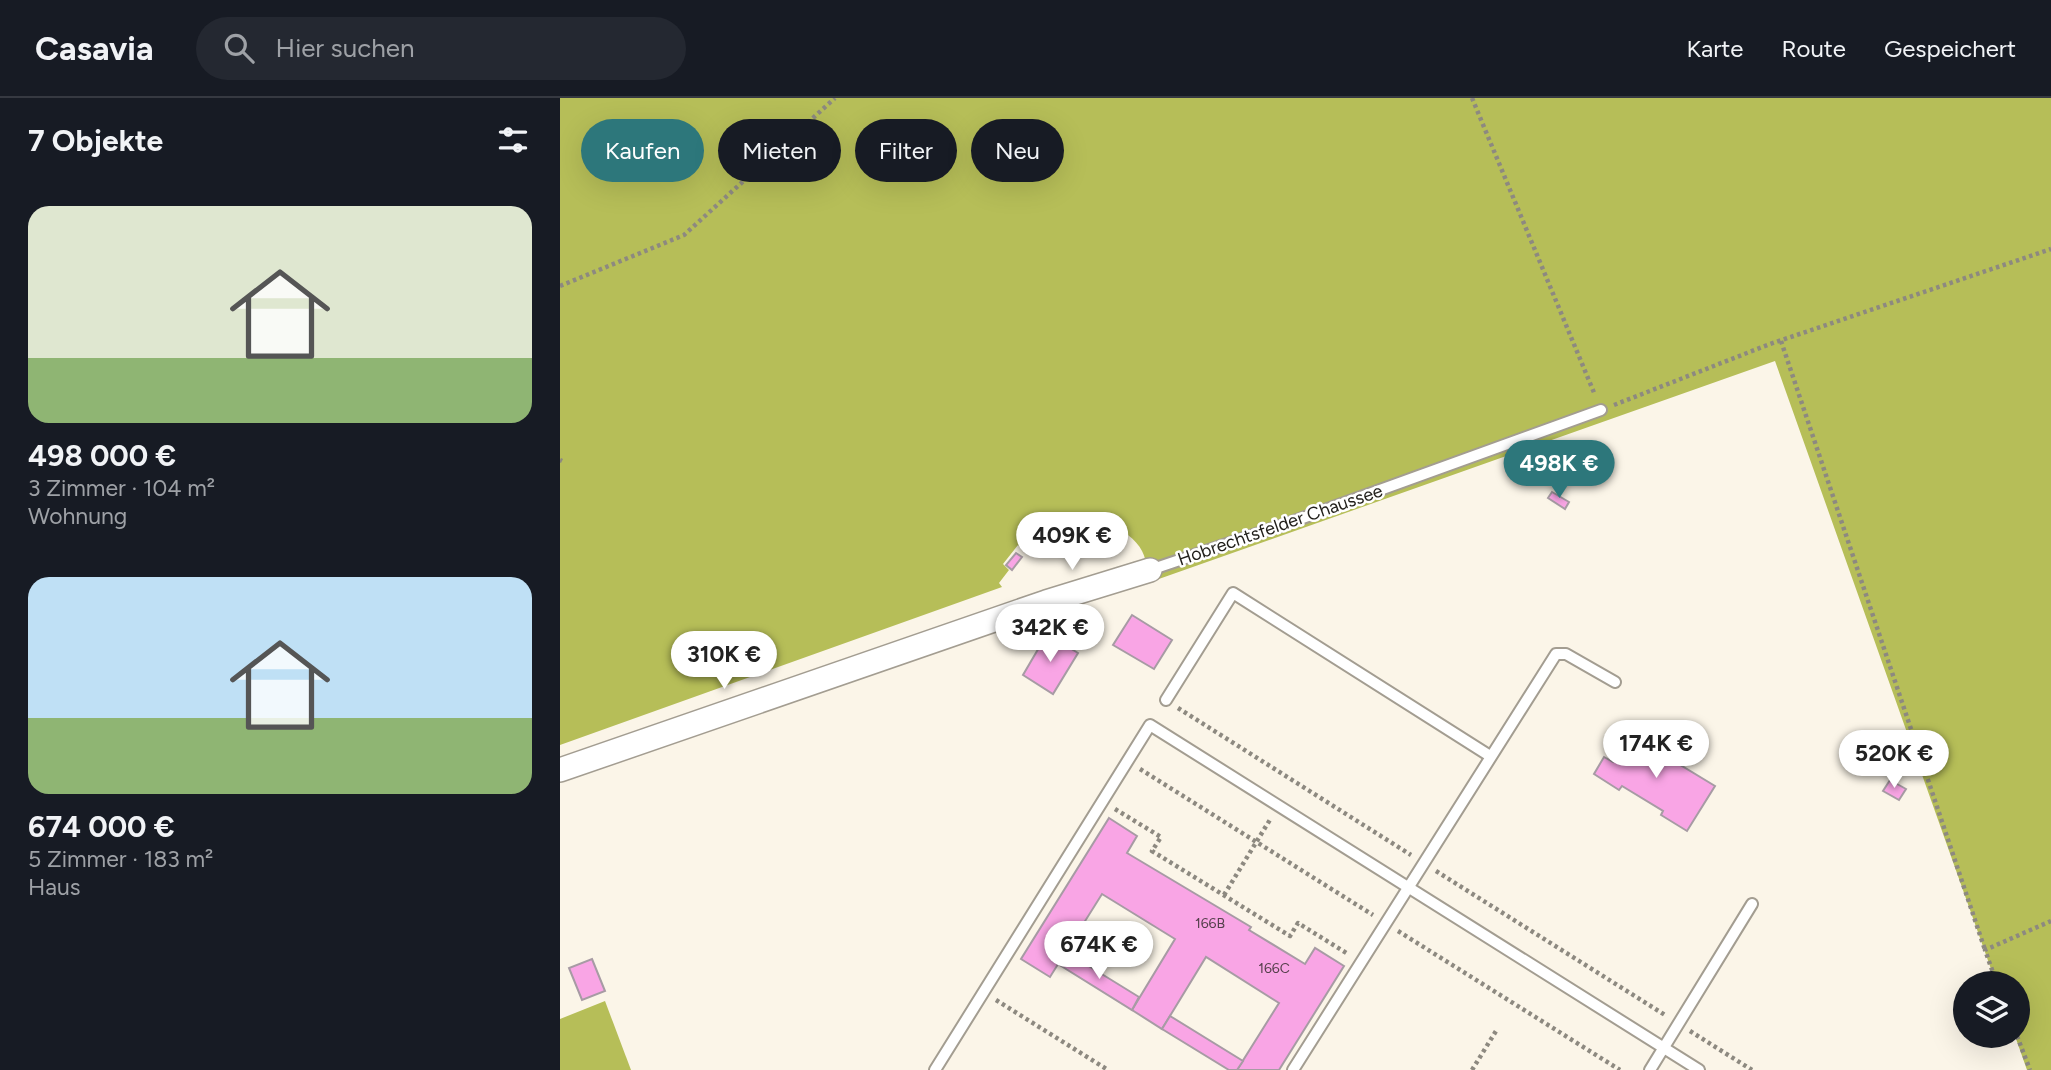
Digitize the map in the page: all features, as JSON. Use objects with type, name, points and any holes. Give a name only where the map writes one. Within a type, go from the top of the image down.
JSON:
[{"type":"street","name":"Hobrechtsfelder Chaussee","points":[[560,770],[1046,602],[1150,570]]},
{"type":"lane","name":"Hobrechtsfelder Chaussee","points":[[1150,570],[1286,524],[1601,410]]},
{"type":"lane","points":[[1166,700],[1233,593],[1490,756]]},
{"type":"lane","points":[[1293,1070],[1556,654],[1566,654],[1615,682]]},
{"type":"lane","points":[[935,1070],[1150,724],[1699,1070]]},
{"type":"lane","points":[[1650,1070],[1752,904]]},
{"type":"path","points":[[560,286],[684,235],[835,98]]},
{"type":"path","points":[[1472,98],[1601,410],[1781,341],[2051,249]]},
{"type":"path","points":[[1781,341],[1992,971]]},
{"type":"path","points":[[1166,700],[1752,1070]]},
{"type":"path","points":[[1102,801],[1161,838],[1152,851],[1290,936],[1298,923],[1361,962]]},
{"type":"path","points":[[1224,895],[1279,806]]},
{"type":"path","points":[[1984,950],[2051,921]]},
{"type":"path","points":[[983,992],[1108,1070]]},
{"type":"path","points":[[1472,1070],[1496,1031]]},
{"type":"path","points":[[2022,1048],[2030,1070]]},
{"type":"green space","points":[[560,98],[2051,98],[2051,1070],[2027,1070],[2019,1048],[2030,1048],[2030,971],[1992,971],[1775,361],[1139,586],[1146,569],[1144,554],[1135,541],[1105,523],[1072,519],[1059,524],[1051,532],[1046,529],[1027,552],[1018,545],[1003,564],[1009,570],[999,583],[1002,587],[560,745]]},
{"type":"green space","points":[[605,1001],[631,1070],[560,1070],[560,1019]]},
{"type":"building","points":[[1552,492],[1569,502],[1565,509],[1548,498]]},
{"type":"building","points":[[1016,553],[1022,557],[1012,570],[1006,565]]},
{"type":"building","points":[[1132,615],[1172,640],[1154,669],[1113,645]]},
{"type":"building","points":[[1047,634],[1078,653],[1053,694],[1023,675]]},
{"type":"building","points":[[1621,729],[1715,786],[1687,831],[1661,815],[1663,811],[1622,786],[1619,790],[1594,774],[1604,757],[1613,762],[1620,750],[1611,745]]},
{"type":"building","points":[[1890,780],[1906,789],[1899,800],[1883,791]]},
{"type":"building","points":[[1109,818],[1137,836],[1127,853],[1251,927],[1249,930],[1305,964],[1315,948],[1344,966],[1279,1070],[1237,1070],[1279,1003],[1206,957],[1162,1029],[1132,1010],[1175,939],[1102,894],[1050,977],[1021,959]]},
{"type":"building","points":[[1066,952],[1139,997],[1132,1010],[1058,964]]},
{"type":"building","points":[[592,959],[605,991],[582,1000],[569,968]]},
{"type":"building","points":[[1170,1016],[1243,1061],[1237,1070],[1229,1070],[1162,1029]]}]
